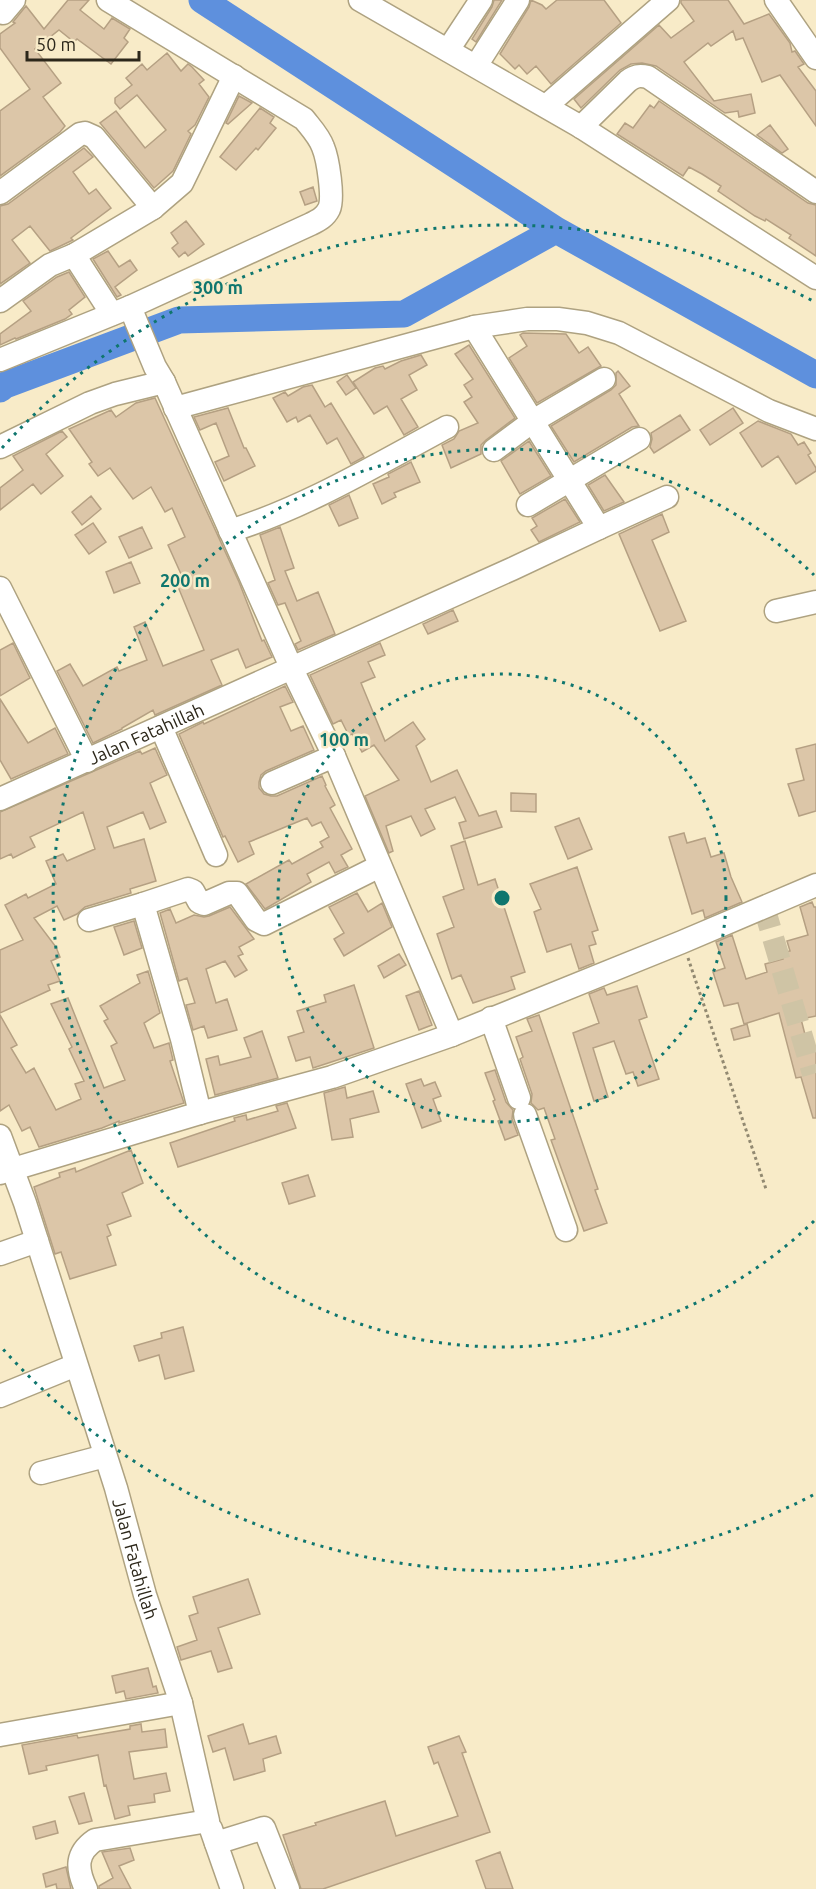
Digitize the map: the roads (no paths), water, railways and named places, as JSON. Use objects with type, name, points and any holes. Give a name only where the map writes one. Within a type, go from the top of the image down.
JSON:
[{"type":"street","points":[[0,360],[125,313],[322,219],[330,208],[331,196],[324,148],[315,132],[293,112],[108,0]]},
{"type":"street","points":[[360,0],[580,126],[816,278]]},
{"type":"street","points":[[448,50],[481,0]]},
{"type":"street","points":[[476,66],[518,0]]},
{"type":"street","points":[[546,106],[668,0]]},
{"type":"street","points":[[776,0],[816,58]]},
{"type":"street","points":[[0,302],[50,265],[74,255],[153,208],[182,183],[234,76]]},
{"type":"street","points":[[580,126],[635,76],[648,77],[816,192]]},
{"type":"street","points":[[0,193],[80,134],[85,133],[94,137],[153,208]]},
{"type":"street","points":[[74,255],[125,313],[175,408],[291,668],[334,756],[452,1035]]},
{"type":"street","points":[[175,408],[474,327],[527,319],[558,319],[587,323],[620,333],[769,411],[816,429]]},
{"type":"street","points":[[474,327],[599,528]]},
{"type":"street","points":[[0,447],[90,403],[159,375]]},
{"type":"street","points":[[494,450],[533,421],[604,379]]},
{"type":"street","points":[[230,531],[300,505],[447,426]]},
{"type":"street","points":[[528,505],[639,439]]},
{"type":"street","name":"Jalan Fatahillah","points":[[0,799],[512,569],[666,497]]},
{"type":"street","points":[[0,588],[87,761]]},
{"type":"street","points":[[776,611],[816,603]]},
{"type":"street","points":[[161,727],[216,855]]},
{"type":"street","points":[[272,783],[334,756]]},
{"type":"street","points":[[88,920],[188,889],[193,891],[199,902],[204,904],[229,893],[237,893],[256,920],[264,924],[380,866]]},
{"type":"street","points":[[6,1171],[200,1113],[332,1077],[452,1035],[816,885]]},
{"type":"street","points":[[143,904],[171,998],[200,1113]]},
{"type":"street","points":[[491,1018],[566,1230]]},
{"type":"street","name":"Jalan Fatahillah","points":[[0,1136],[6,1171],[37,1241],[105,1456],[145,1595],[181,1702],[212,1832],[232,1889]]},
{"type":"street","points":[[0,1254],[37,1241]]},
{"type":"street","points":[[0,1396],[76,1365]]},
{"type":"street","points":[[41,1473],[105,1456]]},
{"type":"street","points":[[0,1735],[181,1702]]},
{"type":"street","points":[[86,1889],[79,1858],[82,1850],[96,1840],[264,1828],[288,1889]]},
{"type":"waterway","points":[[202,0],[556,230],[816,375]]},
{"type":"waterway","points":[[0,389],[5,385],[179,320],[404,314],[556,230]]},
{"type":"tunnel","points":[[764,907],[813,1074]]}]
